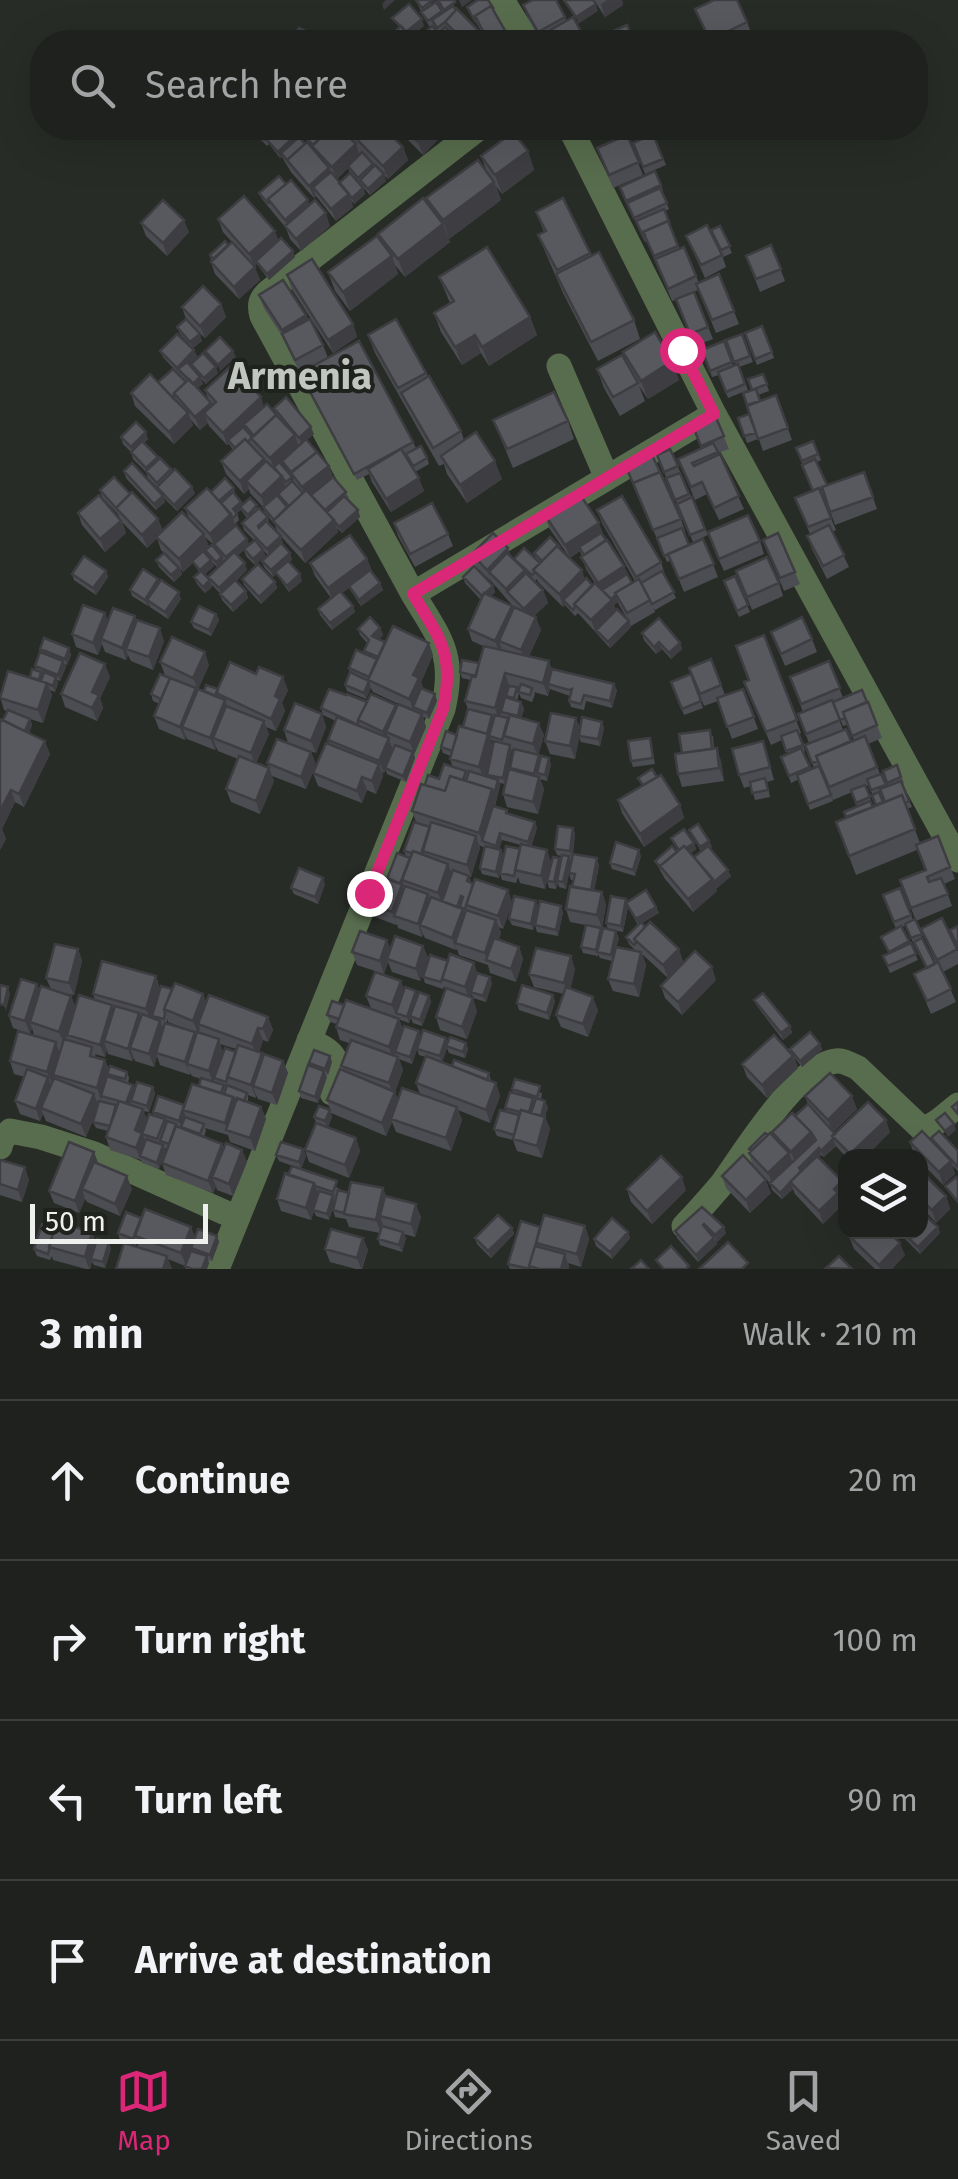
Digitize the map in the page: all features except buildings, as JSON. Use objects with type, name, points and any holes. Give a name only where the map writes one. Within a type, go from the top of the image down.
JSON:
[{"type":"street","points":[[502,0],[521,30]]},
{"type":"street","points":[[525,30],[538,0]]},
{"type":"street","points":[[217,1269],[448,684],[448,664],[440,639],[262,316],[261,299],[464,140]]},
{"type":"street","points":[[576,140],[714,414],[958,860]]},
{"type":"street","points":[[558,366],[606,478]]},
{"type":"street","points":[[413,594],[714,414]]},
{"type":"street","points":[[309,1040],[330,1050],[336,1060],[338,1069],[332,1093]]},
{"type":"street","points":[[684,1226],[782,1102],[823,1065],[835,1061],[858,1068],[921,1128],[934,1124],[958,1105]]},
{"type":"street","points":[[0,1147],[10,1131],[41,1137],[94,1154],[237,1218]]},
{"type":"district","name":"Armenia","points":[[300,376]]},
{"type":"route","points":[[369,893],[443,709],[448,684],[448,664],[440,639],[413,594],[714,414],[682,350]]}]
